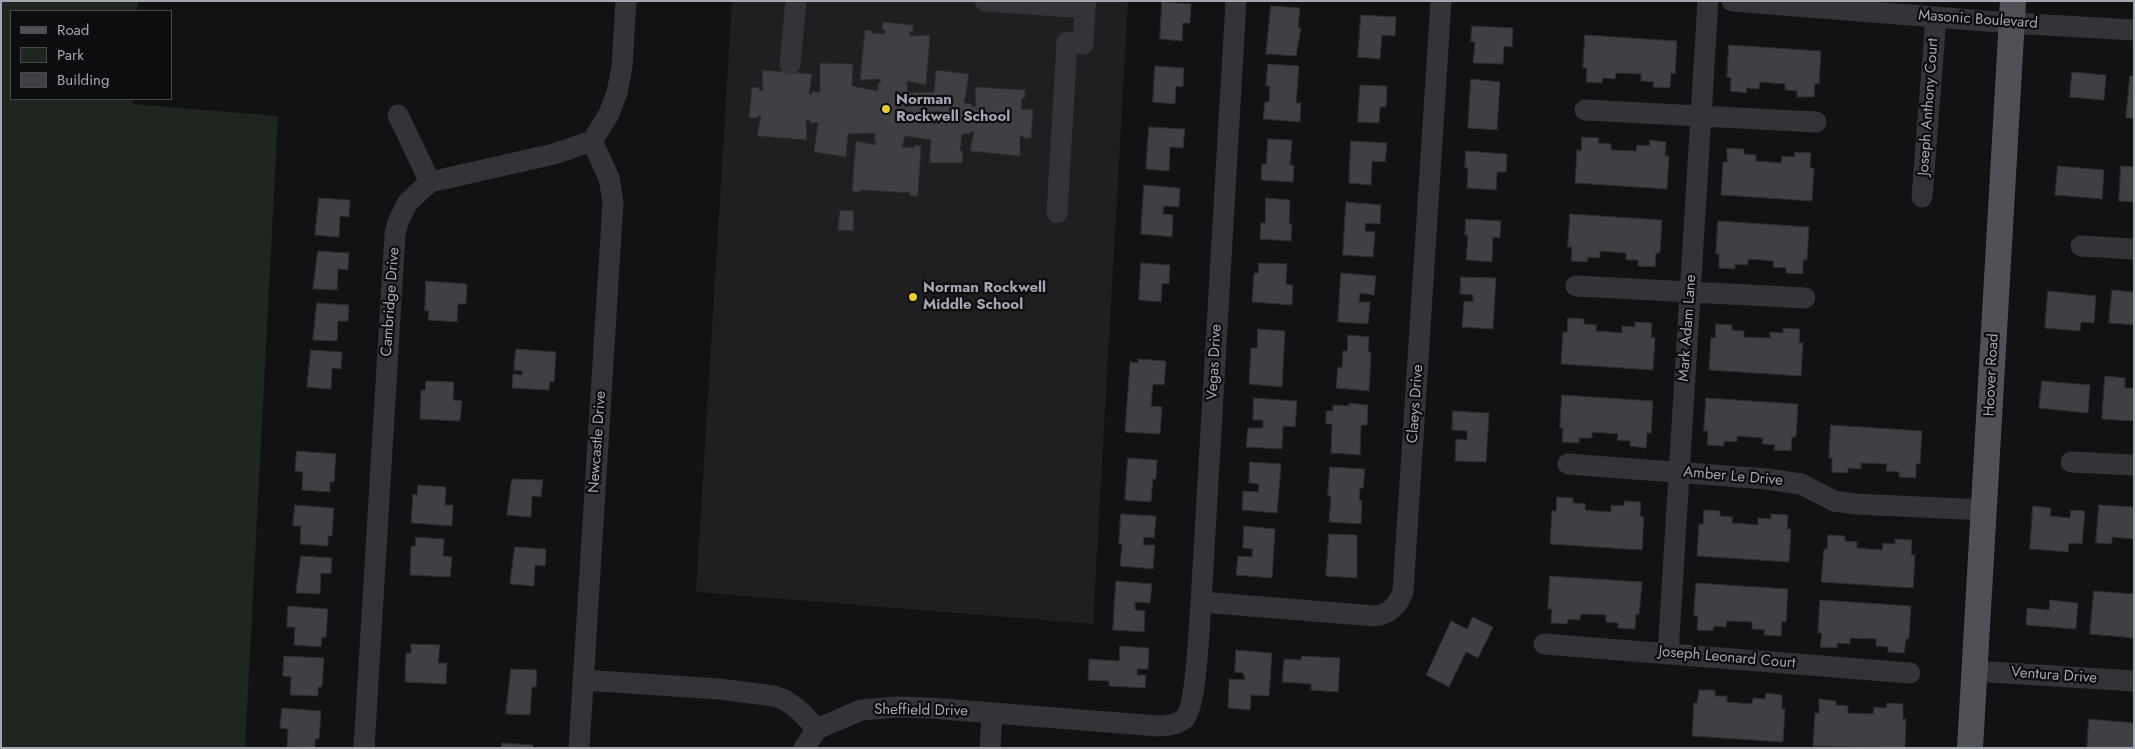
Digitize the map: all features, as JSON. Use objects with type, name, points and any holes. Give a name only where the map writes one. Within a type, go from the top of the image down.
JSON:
[{"type":"main road","name":"Hoover Road","points":[[1970,748],[2012,12]]},
{"type":"street","points":[[592,141],[609,114],[617,92],[622,67],[626,1]]},
{"type":"street","points":[[790,64],[796,1]]},
{"type":"street","points":[[985,1],[1085,5],[1083,44],[1067,42],[1057,212]]},
{"type":"street","name":"Vegas Drive","points":[[1183,720],[1188,714],[1193,698],[1201,602],[1236,1]]},
{"type":"street","name":"Claeys Drive","points":[[1201,602],[1375,616],[1383,615],[1392,610],[1398,604],[1403,592],[1441,1]]},
{"type":"street","name":"Mark Adam Lane","points":[[1668,654],[1708,1]]},
{"type":"street","name":"Masonic Boulevard","points":[[1732,1],[1885,7],[1936,17],[2012,12],[2134,30]]},
{"type":"street","name":"Joseph Anthony Court","points":[[1922,198],[1936,17]]},
{"type":"street","points":[[1585,110],[1816,122]]},
{"type":"street","points":[[398,116],[430,182]]},
{"type":"street","name":"Cambridge Drive","points":[[364,748],[395,234],[398,222],[408,202],[430,182],[545,156],[592,141]]},
{"type":"street","name":"Newcastle Drive","points":[[580,748],[613,202],[608,178],[592,141]]},
{"type":"street","points":[[2081,246],[2134,249]]},
{"type":"street","points":[[1576,286],[1805,298]]},
{"type":"street","points":[[2071,462],[2134,465]]},
{"type":"street","name":"Amber Le Drive","points":[[1568,464],[1767,479],[1800,484],[1834,501],[1855,504],[1984,510]]},
{"type":"street","name":"Joseph Leonard Court","points":[[1544,644],[1910,673]]},
{"type":"street","name":"Ventura Drive","points":[[1974,671],[2134,681]]},
{"type":"street","points":[[583,680],[719,689],[774,696],[785,700],[799,710],[817,729],[804,748]]},
{"type":"street","name":"Sheffield Drive","points":[[817,729],[860,710],[878,708],[930,708],[1158,726],[1176,724],[1183,720]]},
{"type":"street","points":[[990,748],[992,714]]},
{"type":"shaded area","name":"Norman Rockwell Middle School","points":[[732,1],[1128,1],[1093,624],[696,592]]},
{"type":"green space","points":[[1,1],[138,1],[137,10],[10,10],[10,100],[133,100],[133,104],[278,116],[245,748],[1,748]]},
{"type":"building","points":[[1162,2],[1191,4],[1190,23],[1183,23],[1182,41],[1160,39]]},
{"type":"building","points":[[1271,6],[1300,8],[1298,28],[1301,28],[1296,56],[1266,54]]},
{"type":"building","points":[[1361,15],[1396,17],[1395,36],[1382,35],[1380,59],[1358,57]]},
{"type":"building","name":"Norman Rockwell School","points":[[883,22],[913,25],[913,32],[910,32],[910,36],[930,35],[926,85],[907,81],[908,93],[934,92],[936,70],[969,74],[964,103],[972,104],[972,106],[976,107],[975,87],[1025,90],[1025,98],[1022,98],[1021,110],[1033,109],[1031,138],[1020,136],[1020,156],[970,151],[974,132],[970,132],[970,134],[962,134],[960,151],[963,151],[962,163],[929,163],[931,140],[905,136],[902,147],[914,148],[914,145],[921,146],[918,196],[910,196],[910,193],[852,191],[856,141],[876,145],[876,141],[874,141],[875,133],[848,134],[846,157],[814,152],[818,123],[810,123],[810,120],[806,120],[807,140],[757,136],[761,116],[749,118],[752,87],[760,88],[759,90],[763,91],[762,70],[812,74],[809,94],[812,94],[812,92],[820,92],[820,63],[853,64],[852,86],[878,91],[878,83],[880,83],[881,79],[860,80],[865,30],[872,31],[872,33],[885,34],[885,30],[882,30]]},
{"type":"building","points":[[1472,26],[1513,28],[1512,47],[1504,46],[1503,64],[1473,63],[1475,42],[1471,42]]},
{"type":"building","points":[[1585,35],[1677,41],[1675,74],[1671,73],[1670,88],[1653,87],[1654,82],[1641,81],[1641,74],[1616,73],[1615,79],[1603,78],[1602,83],[1586,82],[1587,68],[1583,68]]},
{"type":"building","points":[[1729,45],[1821,51],[1819,84],[1815,83],[1814,97],[1797,97],[1797,91],[1785,90],[1785,84],[1760,82],[1759,89],[1747,88],[1746,93],[1730,91],[1731,78],[1727,77]]},
{"type":"building","points":[[1268,64],[1299,66],[1296,103],[1301,103],[1300,122],[1263,119],[1265,102],[1269,102],[1270,86],[1266,86]]},
{"type":"building","points":[[1155,66],[1184,68],[1183,87],[1176,86],[1175,104],[1153,102]]},
{"type":"building","points":[[2072,72],[2106,75],[2104,100],[2070,97]]},
{"type":"building","points":[[2130,76],[2134,76],[2134,118],[2126,118]]},
{"type":"building","points":[[1471,79],[1500,82],[1497,130],[1468,128]]},
{"type":"building","points":[[1360,85],[1387,86],[1386,107],[1380,107],[1379,123],[1358,122]]},
{"type":"building","points":[[1149,127],[1185,129],[1183,148],[1170,147],[1169,171],[1146,169]]},
{"type":"building","points":[[1582,137],[1599,138],[1598,143],[1611,144],[1611,150],[1636,151],[1637,145],[1649,146],[1650,140],[1666,142],[1665,156],[1669,156],[1667,189],[1575,183],[1577,150],[1581,151]]},
{"type":"building","points":[[1268,139],[1292,140],[1290,165],[1294,165],[1293,182],[1261,180],[1262,164],[1266,164]]},
{"type":"building","points":[[1351,141],[1387,143],[1385,162],[1372,161],[1371,185],[1349,183]]},
{"type":"building","points":[[1727,148],[1744,149],[1744,154],[1756,155],[1756,161],[1781,163],[1782,156],[1794,157],[1795,152],[1811,153],[1810,168],[1814,168],[1812,201],[1721,195],[1723,162],[1727,162]]},
{"type":"building","points":[[1466,151],[1507,154],[1506,172],[1497,172],[1496,190],[1467,188],[1468,168],[1465,168]]},
{"type":"building","points":[[2058,166],[2104,170],[2102,199],[2055,195]]},
{"type":"building","points":[[2121,166],[2134,167],[2134,202],[2119,201]]},
{"type":"building","points":[[1144,185],[1180,188],[1179,207],[1164,206],[1163,214],[1173,215],[1172,237],[1141,234]]},
{"type":"building","points":[[319,198],[350,200],[349,217],[340,216],[339,237],[315,235]]},
{"type":"building","points":[[1266,198],[1290,200],[1289,224],[1292,224],[1291,241],[1260,239],[1261,223],[1265,223]]},
{"type":"building","points":[[1346,202],[1381,205],[1380,224],[1365,223],[1365,231],[1375,232],[1373,257],[1343,255]]},
{"type":"building","points":[[840,210],[854,211],[853,231],[838,230]]},
{"type":"building","points":[[1570,214],[1662,220],[1660,253],[1656,253],[1655,267],[1638,266],[1638,260],[1626,260],[1626,253],[1600,251],[1600,258],[1588,257],[1587,262],[1571,261],[1572,247],[1568,247]]},
{"type":"building","points":[[1466,219],[1501,221],[1500,238],[1493,237],[1492,262],[1466,260],[1468,235],[1465,235]]},
{"type":"building","points":[[1718,221],[1809,227],[1807,260],[1803,260],[1803,274],[1786,273],[1786,268],[1773,267],[1774,261],[1748,259],[1748,265],[1735,264],[1735,269],[1719,268],[1719,254],[1716,254]]},
{"type":"building","points":[[318,251],[349,253],[348,270],[338,269],[337,290],[313,289]]},
{"type":"building","points":[[1141,263],[1170,265],[1169,284],[1162,283],[1161,302],[1139,300]]},
{"type":"building","points":[[1259,263],[1287,264],[1286,284],[1293,285],[1292,305],[1252,302],[1254,273],[1258,273]]},
{"type":"building","points":[[1341,273],[1376,276],[1374,295],[1360,293],[1359,302],[1370,302],[1368,324],[1338,322]]},
{"type":"building","points":[[1461,277],[1496,278],[1493,329],[1462,327],[1464,301],[1473,302],[1473,295],[1460,294]]},
{"type":"building","points":[[426,281],[467,284],[466,304],[458,304],[457,322],[428,320],[429,311],[425,311]]},
{"type":"building","points":[[2112,290],[2134,292],[2134,325],[2109,323]]},
{"type":"building","points":[[2048,291],[2096,296],[2094,323],[2081,322],[2080,331],[2045,328]]},
{"type":"building","points":[[317,303],[349,305],[348,321],[338,321],[337,341],[313,340]]},
{"type":"building","points":[[1568,318],[1584,319],[1584,324],[1597,325],[1596,331],[1622,333],[1622,326],[1635,327],[1635,322],[1652,323],[1651,337],[1655,338],[1653,370],[1561,364],[1563,332],[1567,332]]},
{"type":"building","points":[[1716,324],[1732,325],[1732,330],[1744,331],[1744,337],[1770,338],[1770,332],[1783,333],[1783,328],[1800,329],[1799,343],[1803,343],[1801,376],[1709,370],[1711,338],[1715,338]]},
{"type":"building","points":[[1258,329],[1285,331],[1282,387],[1249,384],[1251,348],[1257,348]]},
{"type":"building","points":[[1348,335],[1369,337],[1368,352],[1371,352],[1369,391],[1336,388],[1338,367],[1342,368],[1343,351],[1347,351]]},
{"type":"building","points":[[516,349],[556,352],[554,382],[550,381],[549,390],[512,388],[513,374],[522,375],[522,371],[514,370]]},
{"type":"building","points":[[311,350],[342,352],[341,369],[332,368],[331,389],[307,387]]},
{"type":"building","points":[[1138,359],[1166,361],[1164,385],[1153,384],[1151,406],[1162,407],[1160,434],[1125,432],[1130,362],[1138,363]]},
{"type":"building","points":[[2105,376],[2125,378],[2125,388],[2134,388],[2134,421],[2102,419]]},
{"type":"building","points":[[426,381],[454,382],[453,400],[462,401],[460,421],[420,419],[421,390],[425,390]]},
{"type":"building","points":[[2042,381],[2090,385],[2088,413],[2039,408]]},
{"type":"building","points":[[1562,395],[1653,401],[1651,433],[1647,433],[1646,448],[1630,446],[1630,441],[1617,440],[1618,434],[1592,432],[1592,438],[1579,438],[1579,443],[1562,442],[1563,428],[1560,428]]},
{"type":"building","points":[[1254,398],[1297,401],[1295,427],[1283,426],[1282,449],[1246,447],[1248,428],[1263,428],[1263,420],[1253,420]]},
{"type":"building","points":[[1706,398],[1798,404],[1796,437],[1792,437],[1791,451],[1774,450],[1775,445],[1762,444],[1763,438],[1737,436],[1737,442],[1724,441],[1724,446],[1707,445],[1708,431],[1704,431]]},
{"type":"building","points":[[1349,403],[1368,405],[1367,425],[1361,425],[1360,455],[1331,453],[1332,424],[1326,424],[1326,411],[1333,411],[1333,405],[1349,406]]},
{"type":"building","points":[[1453,411],[1489,413],[1486,462],[1455,461],[1456,439],[1467,440],[1467,431],[1452,430]]},
{"type":"building","points":[[1831,425],[1922,431],[1920,464],[1916,464],[1916,478],[1899,477],[1899,472],[1886,471],[1887,464],[1861,463],[1861,469],[1848,468],[1848,473],[1832,472],[1832,458],[1829,458]]},
{"type":"building","points":[[297,451],[336,454],[334,482],[330,482],[330,492],[302,490],[303,472],[295,471]]},
{"type":"building","points":[[1128,458],[1157,460],[1156,479],[1153,479],[1151,502],[1125,500]]},
{"type":"building","points":[[1250,462],[1281,464],[1277,513],[1242,510],[1243,491],[1258,492],[1259,484],[1249,483]]},
{"type":"building","points":[[1330,467],[1365,469],[1363,488],[1360,488],[1359,500],[1362,501],[1361,524],[1329,522],[1331,496],[1328,496]]},
{"type":"building","points":[[512,479],[543,480],[541,497],[532,496],[531,517],[507,515]]},
{"type":"building","points":[[418,485],[446,487],[445,505],[453,505],[452,526],[411,523],[413,494],[417,495]]},
{"type":"building","points":[[1557,497],[1573,498],[1573,503],[1585,504],[1585,510],[1611,512],[1611,505],[1624,506],[1624,501],[1641,502],[1640,516],[1644,517],[1642,550],[1550,544],[1552,511],[1556,511]]},
{"type":"building","points":[[295,505],[334,508],[332,536],[328,536],[328,546],[300,544],[301,526],[293,526]]},
{"type":"building","points":[[2099,505],[2134,507],[2134,539],[2112,537],[2112,544],[2096,543]]},
{"type":"building","points":[[2033,506],[2051,508],[2050,516],[2070,518],[2071,510],[2085,511],[2082,544],[2069,543],[2068,552],[2030,549]]},
{"type":"building","points":[[1704,510],[1720,511],[1720,516],[1733,517],[1732,523],[1758,525],[1758,518],[1771,519],[1771,514],[1788,515],[1787,529],[1791,529],[1789,562],[1697,556],[1699,524],[1703,524]]},
{"type":"building","points":[[1121,514],[1156,516],[1154,538],[1144,537],[1143,545],[1155,545],[1153,569],[1120,566],[1122,544],[1119,544]]},
{"type":"building","points":[[1244,526],[1275,529],[1272,578],[1236,575],[1238,556],[1252,557],[1253,549],[1243,548]]},
{"type":"building","points":[[1329,534],[1357,535],[1357,578],[1326,576]]},
{"type":"building","points":[[1828,535],[1845,536],[1845,541],[1857,542],[1857,548],[1882,550],[1883,543],[1895,544],[1895,539],[1912,540],[1911,555],[1915,555],[1913,588],[1821,582],[1824,549],[1827,549]]},
{"type":"building","points":[[416,537],[444,539],[443,556],[452,557],[450,577],[410,575],[411,546],[415,546]]},
{"type":"building","points":[[515,547],[546,549],[545,566],[535,565],[534,586],[510,584]]},
{"type":"building","points":[[301,556],[332,558],[331,574],[321,573],[320,594],[296,593]]},
{"type":"building","points":[[1550,576],[1642,582],[1639,615],[1636,614],[1635,629],[1618,628],[1618,623],[1606,622],[1606,615],[1581,614],[1580,620],[1568,619],[1567,624],[1551,623],[1552,609],[1548,609]]},
{"type":"building","points":[[1116,581],[1152,584],[1150,603],[1135,602],[1135,610],[1145,611],[1144,632],[1113,630]]},
{"type":"building","points":[[1696,583],[1788,589],[1786,622],[1782,621],[1781,636],[1764,635],[1765,630],[1752,629],[1752,622],[1727,621],[1726,627],[1714,626],[1713,631],[1697,630],[1698,616],[1694,616]]},
{"type":"building","points":[[2094,591],[2134,594],[2134,638],[2090,634]]},
{"type":"building","points":[[1820,600],[1911,606],[1909,639],[1906,639],[1904,653],[1888,652],[1888,647],[1876,646],[1876,639],[1850,638],[1850,644],[1837,643],[1837,648],[1820,647],[1822,633],[1818,633]]},
{"type":"building","points":[[2050,600],[2078,603],[2076,629],[2026,625],[2027,608],[2049,610]]},
{"type":"building","points":[[288,606],[328,609],[326,637],[322,637],[321,647],[294,645],[295,627],[287,627]]},
{"type":"building","points":[[1473,617],[1493,627],[1478,658],[1466,652],[1449,687],[1426,675],[1451,621],[1467,629]]},
{"type":"building","points":[[411,644],[440,645],[438,663],[447,663],[446,684],[405,682],[406,653],[411,653]]},
{"type":"building","points":[[1120,646],[1149,648],[1148,669],[1137,669],[1137,675],[1146,675],[1145,688],[1109,686],[1109,681],[1088,680],[1089,659],[1119,661]]},
{"type":"building","points":[[1236,650],[1272,653],[1269,696],[1251,695],[1250,710],[1228,708],[1229,679],[1245,680],[1243,673],[1235,672]]},
{"type":"building","points":[[284,656],[324,658],[322,687],[318,687],[318,696],[290,695],[291,677],[283,676]]},
{"type":"building","points":[[1302,656],[1340,658],[1338,692],[1311,690],[1311,684],[1282,682],[1284,659],[1301,660]]},
{"type":"building","points":[[511,669],[537,670],[536,687],[532,687],[530,715],[506,714]]},
{"type":"building","points":[[1699,690],[1715,690],[1715,696],[1727,696],[1727,702],[1752,704],[1753,698],[1765,699],[1766,693],[1782,695],[1782,709],[1785,709],[1783,742],[1692,736],[1694,703],[1697,703]]},
{"type":"building","points":[[1819,699],[1836,701],[1836,705],[1848,706],[1848,713],[1873,714],[1874,707],[1886,708],[1887,703],[1903,704],[1903,719],[1906,719],[1905,748],[1813,746],[1815,713],[1819,713]]},
{"type":"building","points":[[282,708],[321,711],[319,739],[315,739],[315,748],[287,747],[288,729],[280,728]]},
{"type":"building","points":[[2089,719],[2134,723],[2134,748],[2087,748]]},
{"type":"building","points":[[502,743],[533,745],[533,748],[502,748]]},
{"type":"place","name":"Norman Rockwell School","points":[[886,109]]},
{"type":"place","name":"Norman Rockwell Middle School","points":[[913,297]]}]
